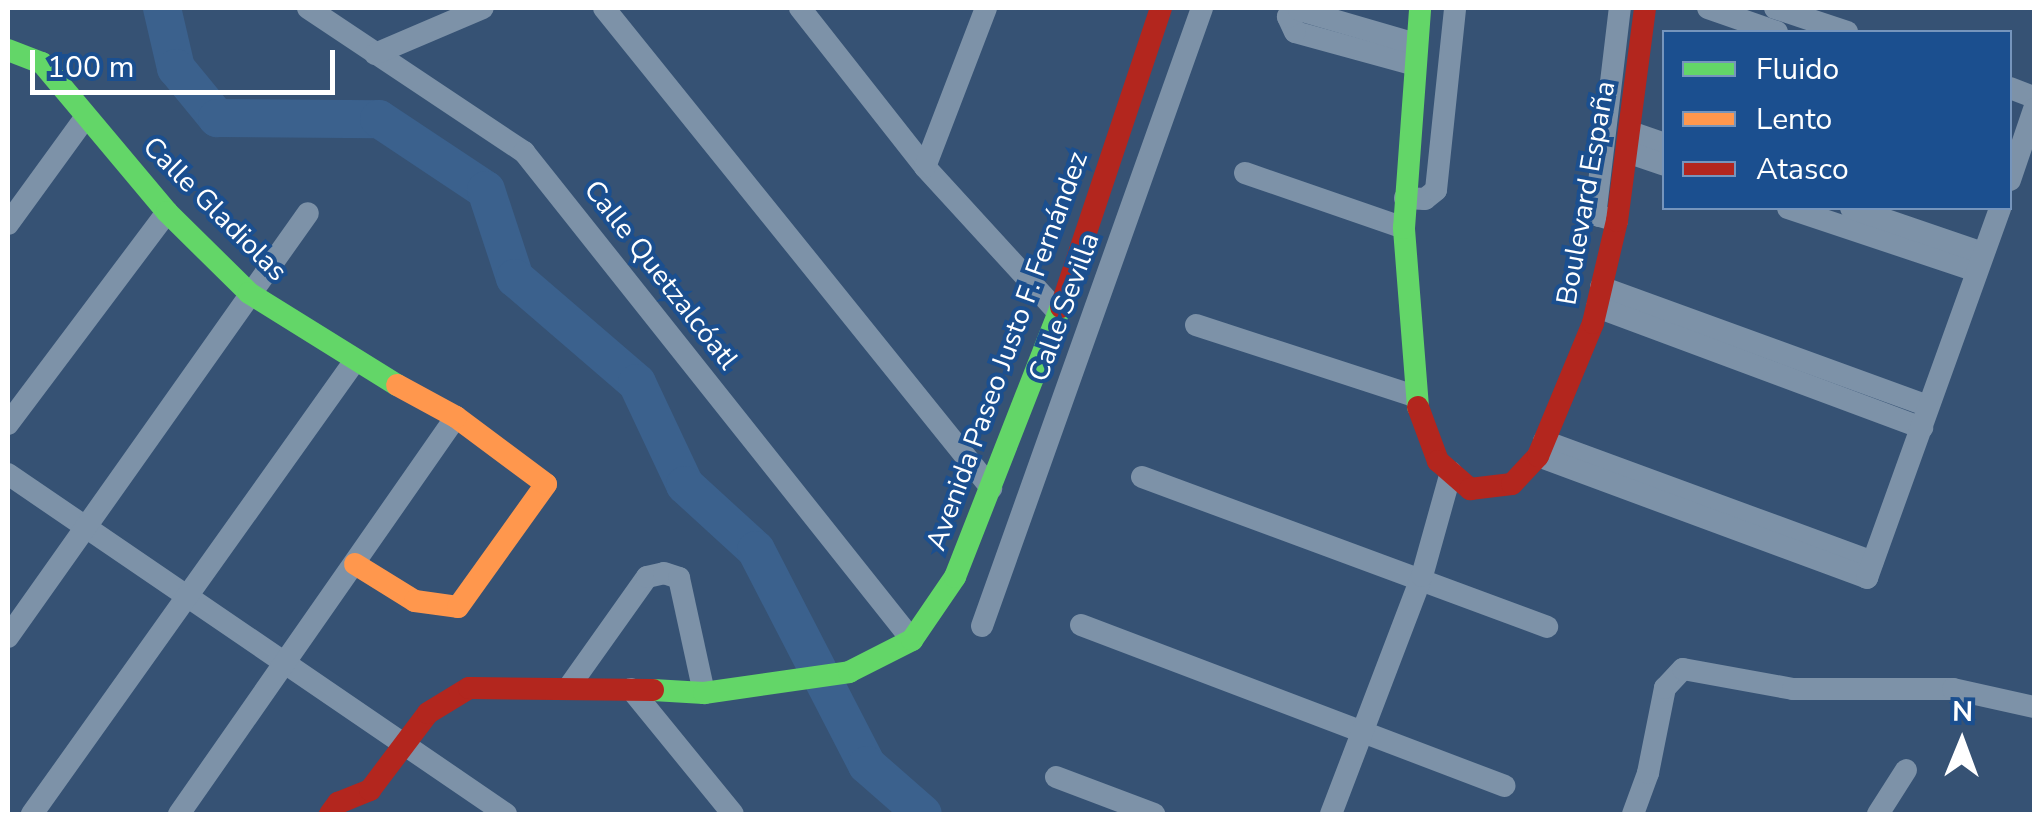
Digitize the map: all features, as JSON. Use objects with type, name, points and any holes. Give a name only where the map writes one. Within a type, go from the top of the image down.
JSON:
[{"type":"street","name":"Calle Quetzalcóatl","points":[[308,8],[524,152],[912,640]]},
{"type":"street","points":[[376,54],[482,8]]},
{"type":"street","points":[[604,8],[991,488]]},
{"type":"street","points":[[800,8],[820,18],[925,167],[1058,314]]},
{"type":"street","points":[[925,167],[986,8]]},
{"type":"street","name":"Avenida Paseo Justo F. Fernández","points":[[370,790],[428,713],[469,688],[572,684],[704,693],[768,687],[850,672],[912,640],[955,577],[991,488],[1058,314],[1161,8]]},
{"type":"street","name":"Calle Sevilla","points":[[982,626],[1202,8]]},
{"type":"street","points":[[1420,8],[1404,228],[1417,397],[1438,461],[1470,489],[1512,484],[1541,448],[1862,568],[1973,260],[1985,210]]},
{"type":"street","points":[[1405,198],[1425,199],[1436,190],[1455,8]]},
{"type":"street","points":[[1616,221],[1599,216],[1596,208],[1620,8]]},
{"type":"street","name":"Boulevard España","points":[[1541,448],[1599,297],[1616,221],[1645,8]]},
{"type":"street","points":[[1708,8],[1771,30]]},
{"type":"street","points":[[1787,18],[1838,30]]},
{"type":"street","name":"Calle Gladiolas","points":[[8,50],[42,63],[166,212],[249,293],[354,362],[456,417],[546,484],[458,607],[415,601],[354,564]]},
{"type":"street","points":[[2012,167],[2021,111]]},
{"type":"street","points":[[8,224],[85,118]]},
{"type":"street","points":[[1628,142],[1662,144]]},
{"type":"street","points":[[1628,142],[1662,164]]},
{"type":"street","points":[[1245,173],[1404,228]]},
{"type":"street","points":[[1797,210],[1881,228],[1973,260]]},
{"type":"street","points":[[1853,210],[1881,228]]},
{"type":"street","points":[[1973,260],[1999,210]]},
{"type":"street","points":[[8,424],[166,212]]},
{"type":"street","points":[[8,637],[308,212]]},
{"type":"street","points":[[1599,297],[1918,415]]},
{"type":"street","points":[[1196,324],[1417,397]]},
{"type":"street","points":[[32,814],[184,592],[354,362]]},
{"type":"street","points":[[179,814],[283,659],[456,417]]},
{"type":"street","points":[[1331,814],[1422,576],[1451,472]]},
{"type":"street","points":[[8,474],[283,659],[401,746],[506,814]]},
{"type":"street","points":[[1142,477],[1422,576],[1547,627]]},
{"type":"street","points":[[572,684],[647,577],[664,573],[679,578],[704,693]]},
{"type":"street","points":[[955,577],[998,582]]},
{"type":"street","points":[[1081,625],[1363,736],[1504,786]]},
{"type":"street","points":[[1632,814],[1648,773],[1665,688],[1683,669],[1793,689],[1952,689],[2034,707]]},
{"type":"street","points":[[632,689],[733,814]]},
{"type":"street","points":[[1878,814],[1906,770]]},
{"type":"street","points":[[1056,776],[1154,814]]},
{"type":"street","points":[[330,814],[338,803],[370,790],[370,814]]},
{"type":"waterway","points":[[162,8],[176,68],[217,118],[379,119],[486,190],[515,278],[637,383],[685,485],[756,550],[867,765],[923,814]]},
{"type":"traffic: fast","points":[[1418,407],[1404,228],[1420,8]]},
{"type":"traffic: fast","points":[[8,50],[42,63],[167,212],[249,293],[397,385]]},
{"type":"traffic: fast","points":[[653,690],[704,693],[849,672],[912,640],[955,577],[1061,307]]},
{"type":"traffic: slow","points":[[355,564],[415,601],[458,607],[546,484],[456,417],[397,385]]},
{"type":"traffic: jam","points":[[1061,307],[1161,8]]},
{"type":"traffic: jam","points":[[1418,407],[1438,461],[1470,489],[1512,484],[1538,456],[1593,323],[1617,221],[1645,8]]},
{"type":"traffic: jam","points":[[330,814],[338,803],[370,790],[428,713],[469,688],[653,690]]}]
